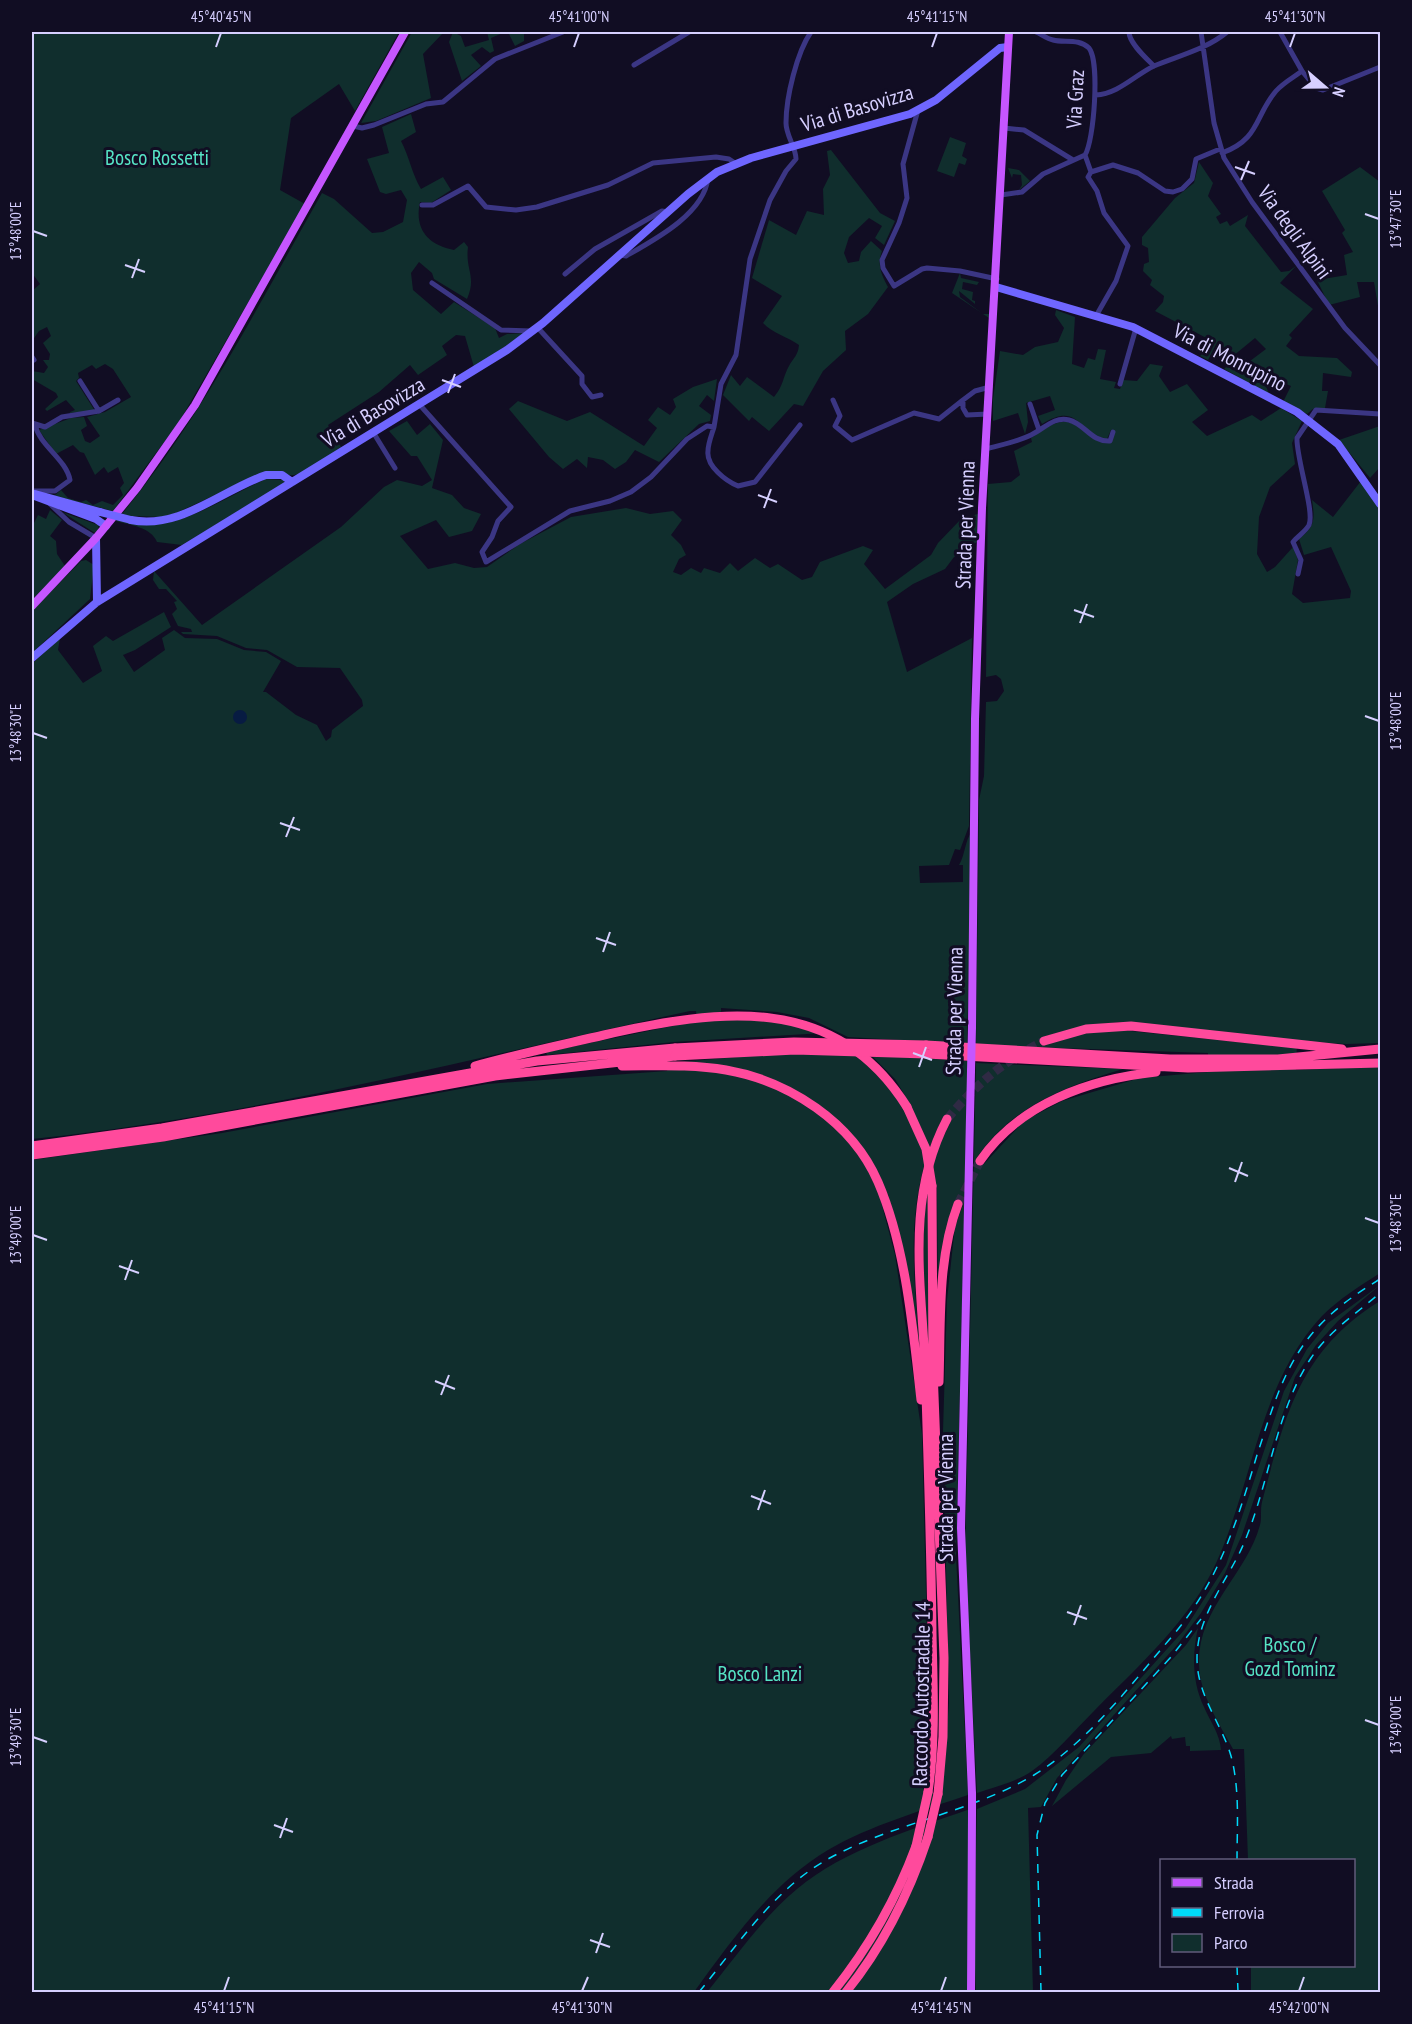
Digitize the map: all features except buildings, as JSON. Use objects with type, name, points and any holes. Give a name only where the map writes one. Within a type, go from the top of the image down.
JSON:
[{"type":"highway","points":[[423,1079],[630,1029],[697,1017],[753,1015],[781,1018],[820,1029],[858,1050],[880,1069],[907,1107],[926,1149],[932,1186],[933,1369],[937,1435]]},
{"type":"highway","points":[[1044,1041],[1086,1029],[1131,1026],[1286,1045],[1380,1049]]},
{"type":"highway","points":[[32,1146],[162,1128],[423,1079],[537,1061],[794,1041],[1208,1064],[1380,1062]]},
{"type":"highway","points":[[926,1049],[1188,1068]]},
{"type":"highway","points":[[1295,1062],[1362,1050]]},
{"type":"highway","points":[[32,1155],[164,1137],[495,1076],[675,1052]]},
{"type":"highway","points":[[596,1063],[729,1070],[766,1081],[807,1102],[834,1122],[856,1146],[878,1182],[894,1233],[913,1332],[924,1434],[933,1446]]},
{"type":"highway","points":[[980,1161],[998,1136],[1035,1108],[1053,1100],[1121,1076],[1208,1064]]},
{"type":"highway","points":[[933,1446],[918,1221],[932,1152],[947,1119]]},
{"type":"highway","points":[[933,1446],[937,1435],[944,1276],[949,1237],[958,1204]]},
{"type":"highway","name":"Raccordo Autostradale 14","points":[[833,1992],[881,1924],[899,1890],[933,1793],[930,1518],[933,1446]]},
{"type":"highway","name":"Raccordo Autostradale 14","points":[[846,1992],[877,1950],[895,1919],[913,1880],[928,1837],[943,1728],[944,1658],[933,1446]]},
{"type":"main road","points":[[32,606],[96,538],[164,453],[195,405],[405,32]]},
{"type":"main road","name":"Strada per Vienna","points":[[971,1992],[972,1794],[962,1528],[972,1028],[975,719],[986,449],[997,283],[1009,32]]},
{"type":"main road","name":"Via di Basovizza","points":[[32,658],[97,602],[419,404],[536,329],[708,178],[735,163],[918,110],[942,95],[1000,48],[1008,47]]},
{"type":"main road","name":"Via di Monrupino","points":[[997,283],[1136,328],[1308,419],[1345,453],[1380,504]]},
{"type":"main road","points":[[32,493],[144,522],[169,519],[266,475],[282,475],[292,482]]},
{"type":"main road","points":[[32,493],[47,502],[96,519],[106,526]]},
{"type":"main road","points":[[96,538],[97,602]]},
{"type":"street","points":[[353,126],[362,128],[426,104],[443,102],[495,59],[563,32]]},
{"type":"street","points":[[634,65],[689,32]]},
{"type":"street","points":[[800,425],[755,482],[738,486],[723,478],[709,460],[707,453],[721,384],[736,355],[746,272],[771,200],[786,171],[795,162],[796,155],[786,122],[802,47],[812,32]]},
{"type":"street","name":"Via Graz","points":[[1036,32],[1047,34],[1054,40],[1075,41],[1089,49],[1095,66],[1096,95],[1089,144],[1085,155],[1104,213],[1128,246],[1116,281],[1096,316]]},
{"type":"street","points":[[1130,32],[1130,38],[1142,56],[1154,66]]},
{"type":"street","points":[[1096,95],[1108,94],[1154,66],[1202,46],[1227,32]]},
{"type":"street","points":[[1280,32],[1302,71],[1316,88],[1323,90],[1380,68]]},
{"type":"street","name":"Via degli Alpini","points":[[1199,33],[1221,151],[1252,202],[1345,328],[1380,365]]},
{"type":"street","points":[[1090,174],[1113,165],[1138,173],[1165,191],[1173,192],[1182,189],[1192,179],[1196,159],[1235,149],[1250,138],[1275,91],[1302,71]]},
{"type":"street","points":[[918,110],[903,164],[907,198],[897,230],[882,260],[883,268],[894,286],[927,268],[960,271],[997,283]]},
{"type":"street","points":[[1004,128],[1024,130],[1074,160]]},
{"type":"street","points":[[1001,195],[1022,192],[1043,174],[1085,155]]},
{"type":"street","name":"Via di Basovizza","points":[[422,205],[433,205],[468,186],[486,207],[524,210],[608,185],[653,163],[716,157],[729,159],[735,163]]},
{"type":"street","points":[[620,255],[626,256],[681,222],[707,186],[708,178]]},
{"type":"street","points":[[565,274],[595,249],[662,211],[668,212]]},
{"type":"street","points":[[432,283],[501,330],[536,329],[582,376],[582,384],[592,397],[601,395]]},
{"type":"street","points":[[1120,384],[1136,328]]},
{"type":"street","points":[[80,381],[99,411]]},
{"type":"street","points":[[832,400],[840,416],[835,426],[852,440],[914,413],[939,419],[975,391],[990,387]]},
{"type":"street","points":[[33,424],[45,427],[62,417],[99,411],[118,400]]},
{"type":"street","points":[[963,400],[963,408],[967,415],[988,414]]},
{"type":"street","points":[[419,404],[511,507],[498,521],[492,537],[482,552],[483,560],[490,561],[570,511],[622,498],[651,477],[692,435],[707,426],[714,426]]},
{"type":"street","points":[[1030,404],[1039,430]]},
{"type":"street","points":[[1298,574],[1301,560],[1293,542],[1308,527],[1312,515],[1304,489],[1296,441],[1308,419],[1318,410],[1380,414]]},
{"type":"street","points":[[986,449],[1030,435],[1063,419],[1075,422],[1089,435],[1102,440],[1110,441],[1113,432]]},
{"type":"street","points":[[32,493],[55,491],[70,480],[67,471],[33,424]]},
{"type":"street","points":[[373,432],[395,468]]},
{"type":"street","points":[[47,502],[69,522],[96,538]]},
{"type":"green space","name":"Bosco Rossetti","points":[[32,32],[399,32],[355,111],[339,84],[291,118],[280,190],[305,204],[179,422],[113,511],[47,494],[55,495],[61,490],[68,498],[81,502],[86,500],[93,505],[102,501],[113,505],[123,495],[120,488],[124,483],[118,467],[108,473],[104,467],[95,475],[84,453],[73,445],[56,454],[39,430],[71,418],[84,417],[87,426],[81,430],[85,441],[90,443],[100,436],[87,417],[105,412],[131,397],[113,369],[105,364],[96,369],[92,365],[78,373],[79,378],[76,381],[95,411],[68,413],[75,410],[66,400],[47,411],[45,409],[58,397],[56,393],[32,379],[32,371],[44,373],[48,367],[43,360],[49,360],[50,354],[43,343],[51,336],[47,327],[39,331],[32,341],[32,291],[40,284],[32,273]]},
{"type":"green space","points":[[412,32],[444,32],[423,54],[431,98],[376,121],[361,123]]},
{"type":"green space","points":[[453,32],[461,36],[465,47],[489,40],[487,32],[505,32],[491,38],[494,51],[490,53],[482,47],[471,55],[481,66],[462,81],[449,42]]},
{"type":"green space","points":[[508,32],[524,32],[524,41],[515,46]]},
{"type":"green space","points":[[411,114],[416,132],[401,141],[421,189],[443,177],[451,190],[431,203],[420,202],[421,228],[430,240],[445,248],[454,250],[464,242],[468,247],[471,279],[467,299],[434,279],[432,273],[419,262],[411,273],[413,290],[441,314],[454,302],[495,328],[499,338],[507,334],[525,333],[474,367],[465,336],[456,335],[442,346],[447,355],[418,375],[410,365],[379,392],[328,425],[341,447],[306,471],[291,475],[265,472],[176,513],[161,517],[132,516],[131,523],[149,525],[166,523],[200,512],[266,479],[284,480],[284,483],[182,545],[157,542],[145,530],[116,521],[175,444],[201,403],[251,320],[322,193],[334,199],[372,233],[383,232],[403,222],[407,200],[401,190],[386,194],[380,192],[367,159],[389,153],[382,127]]},
{"type":"green space","points":[[950,137],[966,143],[962,156],[967,159],[965,165],[959,163],[954,177],[937,171]]},
{"type":"green space","points":[[831,150],[880,213],[895,221],[884,245],[875,238],[882,226],[869,218],[849,237],[844,253],[848,263],[859,261],[861,252],[871,241],[882,251],[880,269],[888,287],[868,314],[845,331],[846,350],[823,371],[803,406],[794,404],[769,431],[752,417],[749,421],[723,395],[731,375],[740,386],[747,377],[774,397],[796,354],[799,345],[771,330],[763,323],[782,296],[752,278],[769,220],[796,235],[807,211],[824,215],[823,189],[830,175],[827,151]]},
{"type":"green space","points":[[1199,162],[1213,183],[1208,196],[1221,214],[1216,217],[1220,224],[1227,221],[1230,226],[1248,215],[1245,226],[1281,272],[1289,271],[1296,266],[1280,283],[1313,309],[1289,335],[1292,338],[1286,346],[1299,356],[1337,358],[1352,372],[1351,377],[1323,373],[1322,391],[1328,391],[1325,408],[1313,409],[1307,414],[1283,402],[1291,386],[1273,379],[1264,381],[1269,394],[1224,369],[1239,355],[1250,361],[1266,349],[1255,338],[1227,361],[1212,353],[1208,360],[1200,356],[1214,342],[1155,311],[1163,302],[1164,296],[1150,285],[1152,280],[1143,271],[1144,264],[1149,262],[1148,248],[1142,245],[1142,237],[1175,198],[1194,183]]},
{"type":"green space","points":[[1360,167],[1380,182],[1380,318],[1374,282],[1357,282],[1360,297],[1329,305],[1317,280],[1347,275],[1344,255],[1353,252],[1342,233],[1345,230],[1322,191]]},
{"type":"green space","points":[[1008,168],[1019,170],[1030,181],[1019,190],[1022,185],[1021,175],[1013,174],[1012,178]]},
{"type":"green space","points":[[960,273],[961,278],[979,282],[977,285],[963,282],[962,289],[973,292],[972,300],[975,304],[959,291],[960,297],[982,313],[952,293]]},
{"type":"green space","points":[[1056,310],[1075,317],[1072,364],[1084,368],[1088,358],[1095,360],[1098,349],[1106,350],[1100,379],[1116,382],[1114,388],[1120,389],[1123,380],[1137,381],[1150,364],[1163,366],[1159,376],[1170,392],[1187,384],[1208,410],[1192,422],[1207,436],[1252,415],[1261,421],[1281,408],[1302,421],[1292,443],[1295,464],[1270,487],[1259,517],[1257,554],[1267,572],[1275,567],[1293,547],[1298,560],[1292,594],[1303,603],[1350,598],[1351,591],[1331,547],[1304,555],[1299,539],[1308,531],[1313,522],[1312,500],[1333,517],[1361,481],[1380,510],[1380,1043],[1346,1044],[1297,1041],[1296,1070],[1380,1066],[1380,1273],[1343,1298],[1322,1316],[1301,1342],[1284,1371],[1271,1401],[1217,1561],[1206,1583],[1178,1623],[1040,1765],[1019,1778],[977,1793],[965,1557],[976,1063],[1123,1069],[1060,1091],[1023,1112],[990,1141],[976,1159],[984,1164],[1024,1121],[1062,1101],[1140,1078],[1208,1072],[1208,1053],[976,1045],[979,800],[984,776],[986,702],[997,701],[1004,691],[1001,679],[996,675],[986,677],[988,484],[1011,482],[1020,475],[1014,451],[1032,442],[1031,438],[1045,428],[1057,423],[1068,422],[1091,437],[1104,442],[1112,441],[1111,430],[1107,439],[1097,436],[1071,417],[1054,418],[1042,424],[1038,416],[1055,410],[1050,396],[1026,403],[1028,422],[1025,434],[1018,413],[993,421],[993,399],[1000,351],[1023,355],[1035,347],[1058,342],[1064,328],[1055,315]],"holes":[[[1119,1022],[1145,1024],[1267,1045],[1120,1030],[1043,1037],[1080,1027]]]},
{"type":"green space","points":[[717,379],[714,401],[707,395],[699,406],[711,415],[710,421],[699,424],[659,462],[635,450],[626,462],[615,469],[603,460],[588,457],[587,468],[577,459],[563,469],[549,457],[509,409],[518,401],[567,421],[590,412],[644,446],[657,428],[648,420],[658,407],[670,415],[676,407],[673,399],[693,387]]},
{"type":"green space","points":[[407,421],[417,435],[430,424],[443,440],[432,488],[452,495],[464,508],[481,514],[472,531],[449,537],[436,520],[400,536],[428,569],[455,563],[474,568],[487,567],[520,544],[571,517],[626,508],[650,514],[673,511],[682,520],[671,535],[681,545],[686,555],[679,559],[673,572],[681,575],[691,568],[701,573],[704,568],[720,573],[730,563],[738,571],[755,558],[770,568],[778,564],[802,580],[812,577],[820,562],[863,546],[873,550],[864,564],[885,589],[931,555],[938,543],[962,518],[978,514],[977,542],[954,557],[945,569],[913,584],[887,602],[907,672],[972,638],[969,826],[960,850],[955,849],[949,865],[919,866],[920,883],[963,882],[963,865],[959,865],[972,832],[967,1044],[848,1037],[809,1018],[777,1012],[721,1008],[721,1015],[775,1021],[823,1033],[674,1042],[547,1055],[546,1052],[697,1021],[696,1011],[690,1011],[280,1101],[115,1129],[32,1139],[32,664],[60,638],[58,650],[83,683],[102,671],[93,646],[106,636],[113,641],[164,612],[171,627],[123,655],[134,672],[165,650],[162,638],[174,630],[185,638],[217,639],[244,650],[266,652],[281,661],[263,692],[296,715],[317,725],[326,741],[331,737],[332,730],[363,706],[362,700],[340,668],[297,667],[267,650],[246,648],[217,636],[183,634],[181,632],[192,632],[191,629],[178,626],[172,614],[177,609],[174,602],[177,601],[166,589],[159,589],[153,580],[154,571],[202,625],[341,527],[384,487],[397,480],[422,486],[432,480],[417,456],[411,456],[389,431]]},
{"type":"green space","points":[[1380,426],[1380,467],[1370,478],[1339,440]]},
{"type":"green space","points":[[50,510],[62,520],[50,536],[56,541],[57,554],[65,566],[32,600],[32,527],[38,515],[46,519]]},
{"type":"green space","points":[[62,512],[98,525],[99,529],[95,533]]},
{"type":"green space","points":[[86,560],[94,565],[90,599],[32,653],[32,611],[81,561]]},
{"type":"green space","name":"Bosco Lanzi","points":[[773,1054],[861,1054],[910,1104],[895,1079],[871,1055],[968,1061],[956,1555],[968,1795],[861,1833],[807,1864],[788,1879],[754,1914],[694,1992],[32,1992],[32,1160],[222,1133],[487,1084],[667,1071],[668,1063]],"holes":[[[943,1117],[950,1124],[931,1170],[923,1242],[932,1445],[930,1186],[937,1186],[938,1303],[955,1202],[963,1205],[955,1226],[947,1300],[943,1431],[949,1703],[942,1794],[923,1791],[928,1756],[928,1673],[922,1434],[895,1255],[880,1198],[888,1194],[903,1253],[922,1377],[914,1277],[915,1213],[920,1182],[929,1150]]]},
{"type":"green space","points":[[1380,1285],[1338,1321],[1316,1345],[1295,1377],[1242,1535],[1225,1573],[1201,1613],[1177,1645],[1057,1778],[1041,1807],[1028,1808],[1033,1992],[976,1992],[974,1944],[977,1809],[1025,1789],[1079,1747],[1185,1629],[1226,1565],[1284,1391],[1307,1349],[1328,1323]]},
{"type":"green space","name":"Bosco / Gozd Tominz","points":[[1380,1301],[1380,1992],[1251,1992],[1251,1967],[1355,1967],[1355,1859],[1248,1859],[1244,1749],[1233,1749],[1207,1698],[1200,1676],[1200,1645],[1214,1609],[1253,1543],[1260,1525],[1262,1502],[1279,1441],[1300,1388],[1314,1363],[1331,1341],[1353,1320]]},
{"type":"green space","points":[[1198,1628],[1194,1658],[1195,1678],[1206,1712],[1217,1733],[1221,1750],[1190,1751],[1190,1746],[1186,1746],[1185,1737],[1172,1739],[1171,1736],[1151,1753],[1111,1757],[1052,1806],[1083,1755],[1186,1645]]},
{"type":"green space","points":[[970,1809],[967,1992],[707,1992],[749,1939],[784,1900],[816,1875],[879,1842]]},
{"type":"water","points":[[240,710],[245,712],[247,717],[245,722],[240,724],[235,722],[233,717],[235,712]]},
{"type":"tunnel","points":[[947,1119],[991,1074],[1044,1041]]},
{"type":"tunnel","points":[[958,1204],[980,1161]]},
{"type":"railway","points":[[699,1992],[773,1902],[809,1871],[828,1859],[879,1836],[958,1809],[1009,1788],[1054,1762],[1090,1730],[1186,1619],[1213,1575],[1233,1530],[1275,1401],[1300,1350],[1317,1328],[1336,1310],[1380,1279]]},
{"type":"railway","points":[[1237,1859],[1234,1769],[1227,1744],[1201,1685],[1197,1658],[1201,1630],[1249,1530],[1279,1429],[1298,1381],[1311,1358],[1326,1339],[1380,1293]]},
{"type":"railway","points":[[1041,1992],[1037,1835],[1045,1803],[1062,1775],[1171,1657],[1201,1619]]},
{"type":"railway","points":[[1237,1967],[1238,1992]]}]
